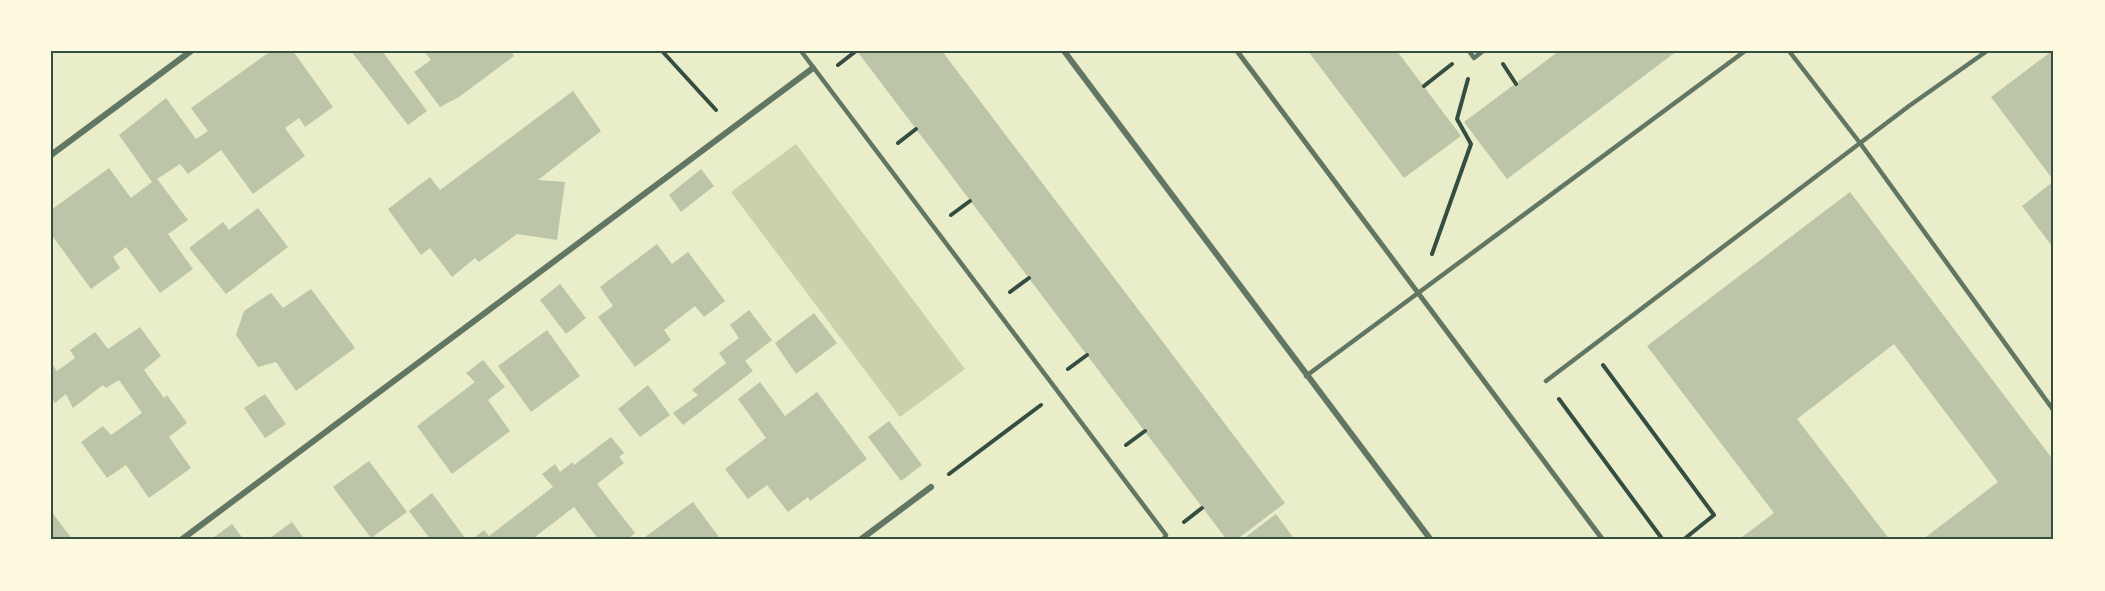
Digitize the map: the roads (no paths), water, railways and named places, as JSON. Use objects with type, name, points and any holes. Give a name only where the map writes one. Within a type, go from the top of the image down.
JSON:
[{"type":"street","points":[[51,154],[191,51]]},
{"type":"street","points":[[1064,51],[1431,540]]},
{"type":"street","points":[[1237,51],[1603,540]]},
{"type":"street","points":[[181,540],[813,68]]},
{"type":"street","points":[[860,540],[931,487]]},
{"type":"lane","points":[[801,51],[1166,535],[1163,540]]},
{"type":"lane","points":[[1469,51],[1474,58],[1483,51]]},
{"type":"lane","points":[[1306,376],[1745,51]]},
{"type":"lane","points":[[1789,51],[1860,143],[2054,411]]},
{"type":"lane","points":[[1546,381],[1860,143],[1987,51]]}]
